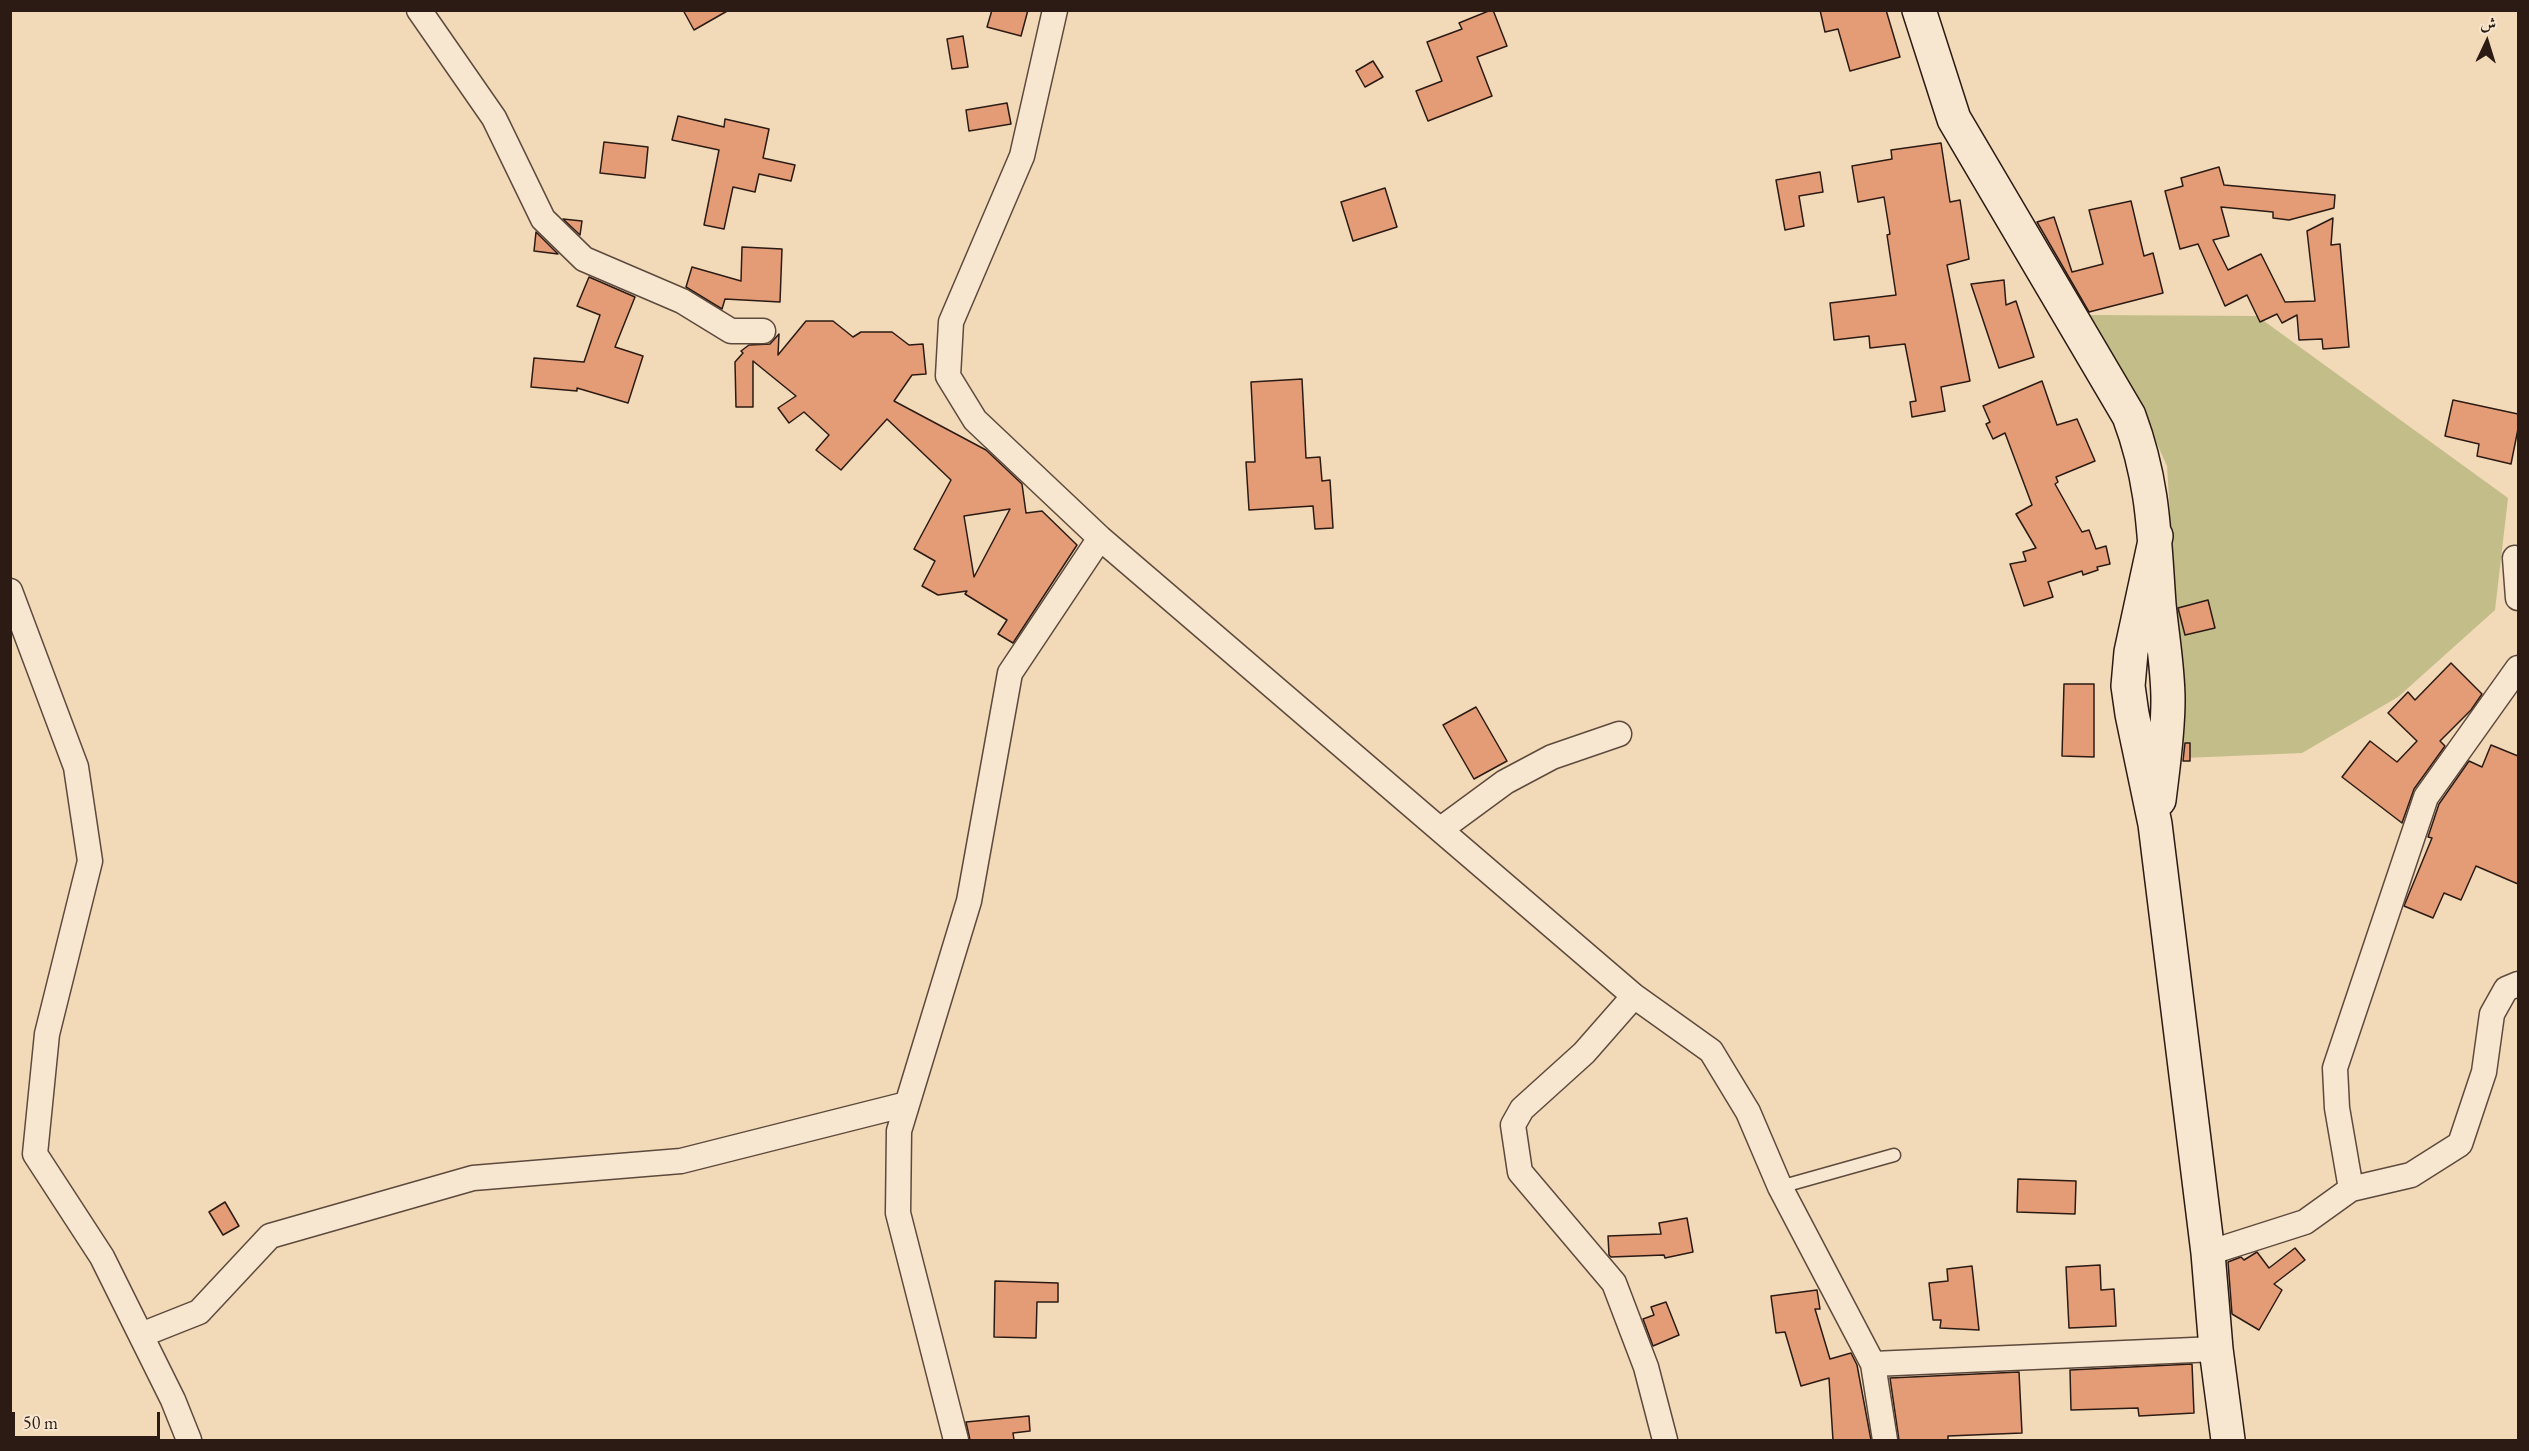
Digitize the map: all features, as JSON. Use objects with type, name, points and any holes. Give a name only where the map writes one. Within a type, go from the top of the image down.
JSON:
[{"type":"street","points":[[419,10],[494,117],[543,219],[584,259],[682,301],[731,331],[763,331]]},
{"type":"street","points":[[1056,10],[1022,156],[951,322],[948,376],[975,420],[1100,538],[1634,996],[1711,1051],[1748,1112],[1780,1187],[1873,1364],[1885,1440]]},
{"type":"street","points":[[1919,10],[1954,119],[2128,416],[2149,479],[2156,536],[2168,698],[2168,734],[2155,824],[2208,1253],[2216,1349],[2228,1440]]},
{"type":"street","points":[[956,1440],[898,1213],[899,1131],[969,901],[1010,673],[1100,538]]},
{"type":"street","points":[[2515,558],[2518,598]]},
{"type":"street","points":[[10,591],[76,767],[90,861],[47,1034],[35,1154],[102,1257],[173,1400],[189,1440]]},
{"type":"street","points":[[2351,1189],[2337,1108],[2335,1068],[2426,797],[2518,668]]},
{"type":"street","points":[[1441,829],[1505,782],[1552,757],[1619,734]]},
{"type":"street","points":[[2208,1253],[2305,1222],[2351,1189],[2411,1175],[2460,1144],[2484,1072],[2492,1014],[2506,989],[2518,984]]},
{"type":"street","points":[[1634,996],[1584,1053],[1522,1109],[1513,1125],[1520,1172],[1614,1283],[1646,1367],[1665,1440]]},
{"type":"street","points":[[141,1335],[199,1312],[270,1236],[473,1178],[681,1161],[907,1104]]},
{"type":"street","points":[[1873,1364],[2216,1349]]},
{"type":"lane","points":[[1780,1187],[1894,1155]]},
{"type":"shaded area","points":[[2090,315],[2257,316],[2508,498],[2495,610],[2398,697],[2302,753],[2184,758],[2172,645],[2171,530],[2167,466],[2139,404]]},
{"type":"building","points":[[683,10],[729,10],[694,30]]},
{"type":"building","points":[[992,10],[1028,10],[1021,36],[987,27]]},
{"type":"building","points":[[1493,10],[1507,46],[1477,57],[1492,96],[1428,121],[1416,91],[1442,81],[1427,42],[1462,29],[1459,23]]},
{"type":"building","points":[[1820,10],[1886,10],[1900,57],[1850,71],[1838,29],[1825,32]]},
{"type":"building","points":[[963,36],[968,67],[952,69],[947,39]]},
{"type":"building","points":[[1373,61],[1383,77],[1365,87],[1356,71]]},
{"type":"building","points":[[1007,103],[1011,124],[969,131],[966,110]]},
{"type":"building","points":[[678,116],[724,127],[725,119],[769,129],[763,158],[795,165],[791,181],[759,174],[755,192],[733,187],[724,229],[704,225],[719,150],[672,140]]},
{"type":"building","points":[[604,142],[648,147],[645,178],[600,173]]},
{"type":"building","points":[[1941,143],[1950,202],[1960,200],[1969,259],[1947,265],[1970,381],[1941,387],[1945,411],[1912,417],[1910,402],[1916,401],[1905,344],[1870,348],[1869,336],[1834,340],[1830,303],[1896,295],[1884,197],[1858,202],[1852,166],[1892,159],[1891,150]]},
{"type":"building","points":[[2219,167],[2224,185],[2335,195],[2334,208],[2289,220],[2273,218],[2273,212],[2221,207],[2229,236],[2213,240],[2228,270],[2261,254],[2285,302],[2315,301],[2307,231],[2333,218],[2331,245],[2340,244],[2349,347],[2323,349],[2322,339],[2299,340],[2297,315],[2282,323],[2277,314],[2260,322],[2247,295],[2225,306],[2198,244],[2180,249],[2165,191],[2183,186],[2181,178]]},
{"type":"building","points":[[1820,172],[1823,192],[1799,196],[1804,226],[1785,230],[1776,180]]},
{"type":"building","points":[[1385,188],[1397,227],[1353,241],[1341,202]]},
{"type":"building","points":[[2131,201],[2144,256],[2153,253],[2163,293],[2089,312],[2037,222],[2054,217],[2072,272],[2103,264],[2089,210]]},
{"type":"building","points":[[563,219],[582,221],[580,235]]},
{"type":"building","points":[[536,232],[558,254],[534,251]]},
{"type":"building","points":[[742,247],[782,249],[780,302],[725,299],[722,309],[686,287],[692,267],[741,281]]},
{"type":"building","points":[[589,277],[635,297],[615,347],[643,356],[628,403],[577,388],[577,391],[531,387],[534,358],[584,362],[600,315],[577,306]]},
{"type":"building","points":[[2004,280],[2006,305],[2016,301],[2034,357],[1999,368],[1971,284]]},
{"type":"building","points":[[806,321],[833,321],[853,337],[861,332],[892,332],[909,345],[923,344],[926,374],[912,375],[894,401],[986,450],[1022,484],[1026,513],[1042,511],[1077,545],[1013,643],[998,634],[1007,620],[965,594],[967,591],[938,595],[922,586],[935,561],[914,549],[951,480],[887,419],[841,470],[816,450],[829,435],[804,412],[789,423],[778,408],[796,396],[753,361],[753,407],[736,407],[735,362],[743,353],[741,351],[749,345],[770,344],[779,334],[778,355]],"holes":[[[1010,509],[974,577],[964,516]]]},
{"type":"building","points":[[1302,379],[1306,458],[1320,457],[1322,481],[1330,480],[1333,528],[1315,529],[1313,506],[1249,510],[1246,462],[1255,462],[1251,382]]},
{"type":"building","points":[[2042,381],[2057,425],[2077,419],[2095,461],[2056,477],[2058,482],[2055,484],[2082,532],[2089,530],[2096,549],[2106,546],[2110,564],[2097,567],[2098,570],[2083,575],[2082,571],[2048,582],[2053,597],[2024,606],[2010,564],[2026,561],[2023,552],[2036,548],[2016,514],[2032,505],[2005,433],[1993,439],[1986,424],[1990,422],[1983,406]]},
{"type":"building","points":[[2453,400],[2518,414],[2518,429],[2511,464],[2477,456],[2479,444],[2445,436]]},
{"type":"building","points":[[2208,600],[2215,628],[2185,635],[2178,608]]},
{"type":"building","points":[[2451,663],[2482,694],[2471,710],[2440,741],[2445,746],[2414,789],[2402,823],[2342,777],[2370,741],[2397,762],[2417,741],[2388,713],[2408,692],[2415,700]]},
{"type":"building","points":[[2064,684],[2094,684],[2094,757],[2062,756]]},
{"type":"building","points":[[1476,707],[1507,761],[1474,779],[1443,725]]},
{"type":"building","points":[[2185,743],[2190,743],[2190,761],[2183,761]]},
{"type":"building","points":[[2491,745],[2518,756],[2518,884],[2476,866],[2461,900],[2444,893],[2433,918],[2404,906],[2432,838],[2428,837],[2439,804],[2469,761],[2482,767]]},
{"type":"building","points":[[2018,1179],[2076,1181],[2075,1214],[2017,1212]]},
{"type":"building","points":[[225,1202],[239,1226],[223,1235],[209,1212]]},
{"type":"building","points":[[1687,1218],[1693,1252],[1665,1258],[1664,1255],[1611,1257],[1609,1255],[1608,1236],[1661,1234],[1659,1223]]},
{"type":"building","points":[[2295,1248],[2305,1260],[2274,1284],[2282,1290],[2259,1330],[2232,1314],[2228,1262],[2241,1257],[2244,1260],[2257,1252],[2269,1268]]},
{"type":"building","points":[[2100,1265],[2101,1290],[2114,1289],[2116,1326],[2069,1328],[2066,1267]]},
{"type":"building","points":[[1972,1266],[1979,1330],[1940,1328],[1941,1320],[1933,1320],[1929,1283],[1948,1281],[1947,1269]]},
{"type":"building","points":[[995,1281],[1058,1283],[1058,1302],[1037,1302],[1036,1338],[994,1337]]},
{"type":"building","points":[[1817,1290],[1820,1309],[1815,1309],[1830,1359],[1851,1353],[1857,1365],[1871,1440],[1833,1440],[1829,1378],[1801,1386],[1785,1332],[1776,1333],[1771,1296]]},
{"type":"building","points":[[1666,1302],[1679,1335],[1653,1346],[1643,1319],[1654,1315],[1651,1307]]},
{"type":"building","points":[[2192,1364],[2194,1413],[2139,1416],[2138,1408],[2071,1410],[2070,1370]]},
{"type":"building","points":[[2019,1372],[2022,1433],[1948,1436],[1948,1440],[1899,1440],[1890,1378]]},
{"type":"building","points":[[1029,1416],[1030,1431],[1013,1433],[1014,1440],[970,1440],[966,1422]]}]
